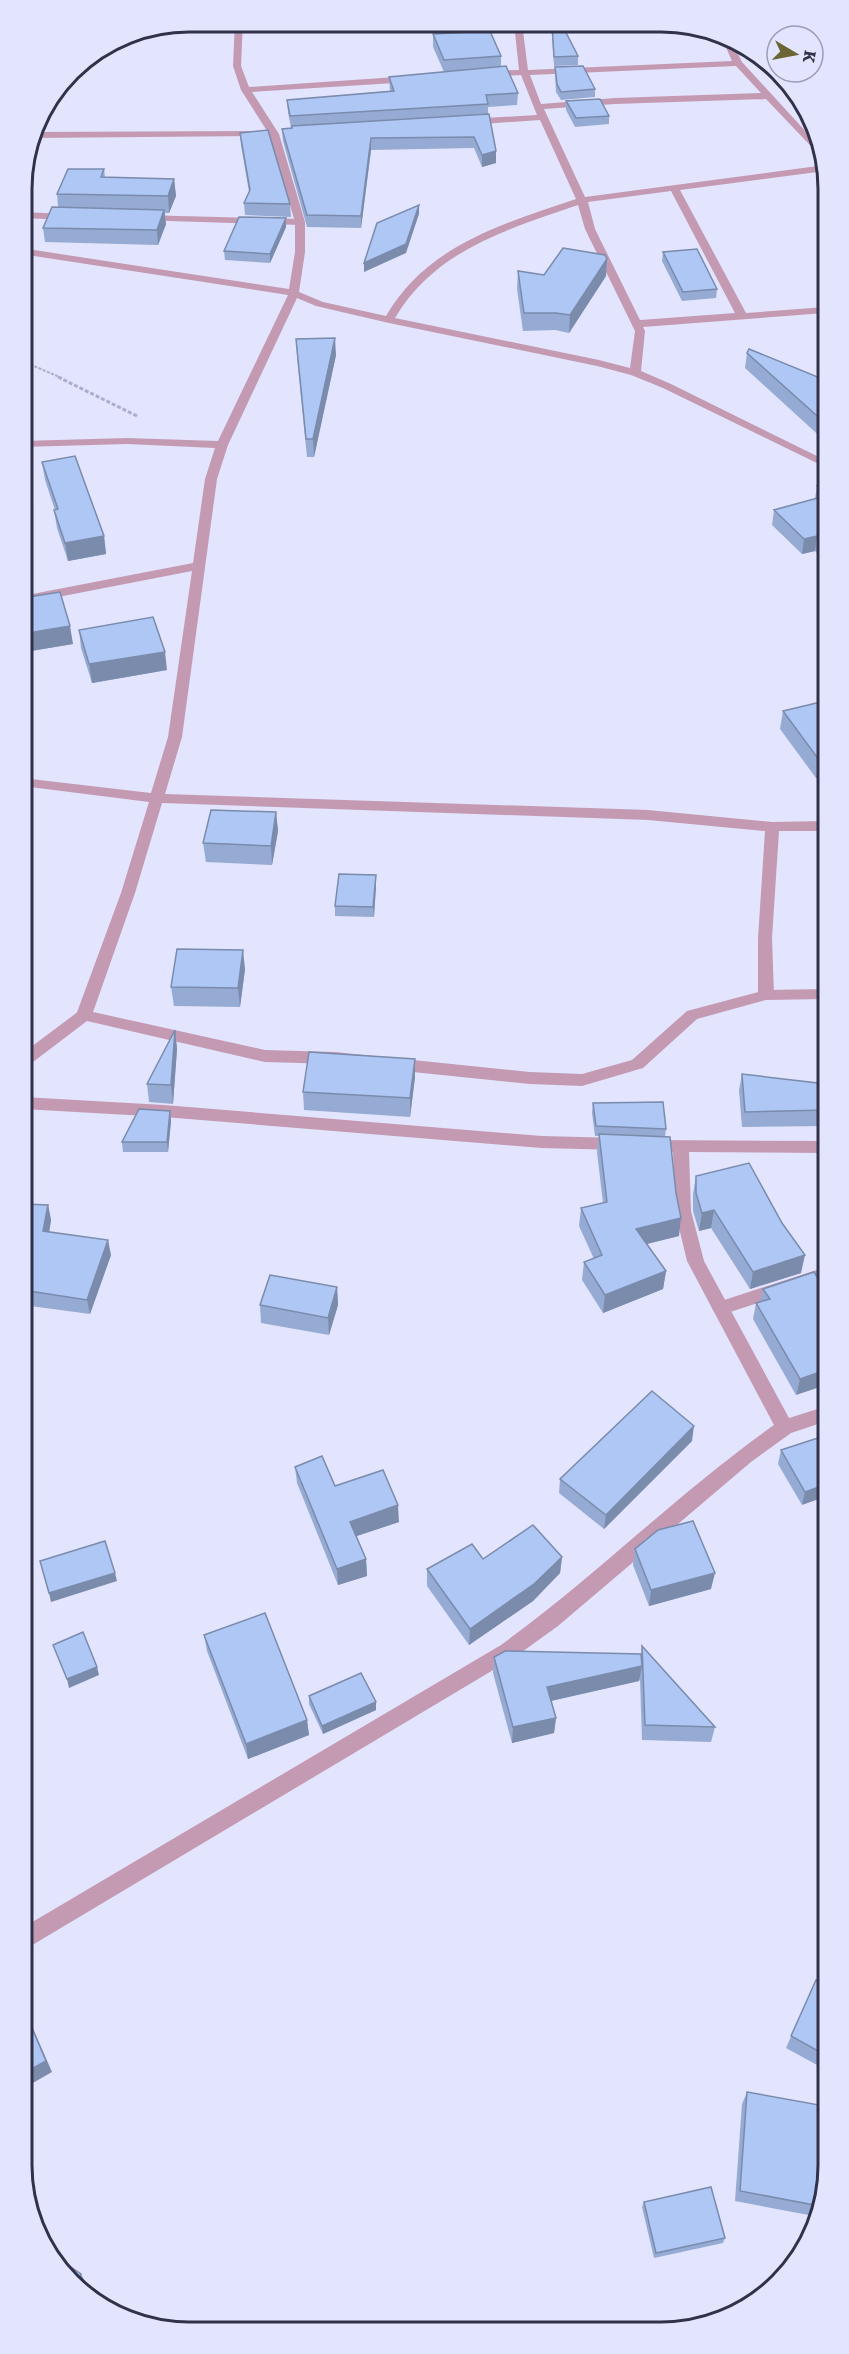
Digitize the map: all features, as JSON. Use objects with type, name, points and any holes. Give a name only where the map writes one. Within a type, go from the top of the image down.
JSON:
[{"type":"street","points":[[32,1054],[84,1015],[128,893],[175,737],[211,479],[222,445],[294,293],[300,252],[300,222],[280,134],[246,90],[237,66],[238,32]]},
{"type":"street","points":[[519,32],[524,72],[538,107],[582,200],[590,229],[640,331],[635,373]]},
{"type":"street","points":[[731,49],[738,63],[810,142]]},
{"type":"street","points":[[478,75],[738,63]]},
{"type":"street","points":[[246,90],[420,79]]},
{"type":"street","points":[[538,107],[615,101],[766,96]]},
{"type":"street","points":[[462,122],[543,117]]},
{"type":"street","points":[[41,135],[280,134]]},
{"type":"street","points":[[389,320],[415,282],[447,257],[511,225],[582,200],[816,169]]},
{"type":"street","points":[[674,187],[742,316]]},
{"type":"street","points":[[32,215],[77,217]]},
{"type":"street","points":[[135,218],[300,222]]},
{"type":"street","points":[[32,253],[294,293],[320,304],[389,320],[599,363],[635,373],[668,386],[818,460]]},
{"type":"street","points":[[635,324],[818,310]]},
{"type":"street","points":[[32,444],[128,441],[222,445]]},
{"type":"street","points":[[32,598],[199,566]]},
{"type":"street","points":[[32,783],[156,798],[648,814],[772,827],[818,826]]},
{"type":"street","points":[[766,995],[765,938],[772,827]]},
{"type":"street","points":[[84,1015],[265,1056],[335,1058],[582,1080],[637,1064],[692,1015],[766,995],[818,994]]},
{"type":"street","points":[[32,1104],[164,1111],[542,1142],[681,1147],[818,1148]]},
{"type":"street","points":[[681,1147],[680,1178],[688,1236],[696,1261],[785,1427]]},
{"type":"street","points":[[721,1308],[817,1277]]},
{"type":"street","points":[[32,1934],[508,1651],[551,1620],[744,1456],[785,1427],[817,1416]]},
{"type":"path","points":[[32,365],[75,384],[139,417]]},
{"type":"building","points":[[490,32],[501,56],[444,60],[433,34]]},
{"type":"building","points":[[553,32],[566,32],[578,56],[554,57]]},
{"type":"building","points":[[506,66],[518,93],[486,95],[488,104],[290,116],[287,100],[394,91],[389,77]]},
{"type":"building","points":[[583,66],[595,89],[561,92],[557,84],[555,67]]},
{"type":"building","points":[[600,99],[609,116],[576,118],[566,101]]},
{"type":"building","points":[[489,114],[496,151],[482,155],[474,137],[371,138],[361,216],[307,215],[282,129],[292,128],[292,126]]},
{"type":"building","points":[[268,130],[290,204],[244,203],[250,190],[240,133]]},
{"type":"building","points":[[68,169],[104,169],[101,177],[174,179],[168,196],[57,194]]},
{"type":"building","points":[[419,205],[406,244],[364,263],[377,223]]},
{"type":"building","points":[[52,207],[164,210],[157,230],[43,228]]},
{"type":"building","points":[[239,217],[286,218],[270,254],[224,251]]},
{"type":"building","points":[[563,248],[605,255],[607,259],[570,315],[524,313],[518,271],[544,275]]},
{"type":"building","points":[[697,249],[717,289],[683,292],[663,252]]},
{"type":"building","points":[[335,338],[313,439],[306,439],[296,339]]},
{"type":"building","points":[[749,349],[818,377],[818,417],[747,353]]},
{"type":"building","points":[[75,456],[104,536],[65,543],[54,510],[58,509],[42,462]]},
{"type":"building","points":[[818,498],[818,537],[804,539],[774,510]]},
{"type":"building","points":[[60,592],[70,626],[32,632],[32,596]]},
{"type":"building","points":[[153,617],[165,652],[89,664],[79,630]]},
{"type":"building","points":[[818,703],[818,758],[783,711]]},
{"type":"building","points":[[211,810],[276,812],[271,846],[203,843]]},
{"type":"building","points":[[339,874],[376,875],[373,907],[335,906]]},
{"type":"building","points":[[177,949],[243,950],[238,988],[171,987]]},
{"type":"building","points":[[175,1030],[171,1085],[147,1084]]},
{"type":"building","points":[[309,1052],[415,1059],[410,1098],[303,1092]]},
{"type":"building","points":[[742,1074],[818,1083],[818,1110],[745,1112]]},
{"type":"building","points":[[663,1102],[666,1129],[596,1126],[593,1103]]},
{"type":"building","points":[[139,1109],[170,1111],[167,1142],[122,1142]]},
{"type":"building","points":[[599,1134],[670,1137],[681,1218],[636,1229],[666,1271],[605,1295],[584,1262],[602,1255],[581,1208],[607,1202]]},
{"type":"building","points":[[749,1163],[782,1223],[805,1255],[753,1272],[714,1210],[702,1213],[696,1193],[696,1176]]},
{"type":"building","points":[[32,1204],[48,1205],[43,1231],[108,1240],[87,1300],[32,1291]]},
{"type":"building","points":[[814,1272],[817,1277],[817,1373],[800,1379],[756,1303],[770,1299],[763,1289]]},
{"type":"building","points":[[270,1275],[337,1287],[328,1318],[260,1305]]},
{"type":"building","points":[[652,1391],[694,1426],[606,1515],[560,1479]]},
{"type":"building","points":[[817,1438],[817,1488],[805,1492],[781,1450]]},
{"type":"building","points":[[322,1456],[335,1486],[383,1470],[398,1505],[350,1522],[366,1559],[337,1569],[295,1467]]},
{"type":"building","points":[[693,1521],[715,1573],[651,1590],[635,1549],[658,1530]]},
{"type":"building","points":[[533,1525],[562,1557],[534,1584],[470,1629],[427,1569],[472,1544],[483,1559]]},
{"type":"building","points":[[105,1541],[115,1573],[49,1593],[40,1561]]},
{"type":"building","points":[[265,1613],[307,1720],[246,1744],[204,1635]]},
{"type":"building","points":[[83,1632],[97,1667],[67,1679],[53,1645]]},
{"type":"building","points":[[642,1646],[715,1727],[645,1725]]},
{"type":"building","points":[[505,1651],[641,1654],[642,1666],[547,1687],[556,1718],[513,1727],[494,1657]]},
{"type":"building","points":[[361,1673],[376,1702],[322,1726],[309,1696]]},
{"type":"building","points":[[816,1980],[817,2050],[791,2036]]},
{"type":"building","points":[[32,2028],[46,2061],[32,2069]]},
{"type":"building","points":[[747,2092],[817,2105],[817,2176],[812,2204],[740,2191]]},
{"type":"building","points":[[711,2187],[725,2238],[656,2253],[644,2202]]},
{"type":"building","points":[[68,2265],[81,2274],[79,2277]]}]
